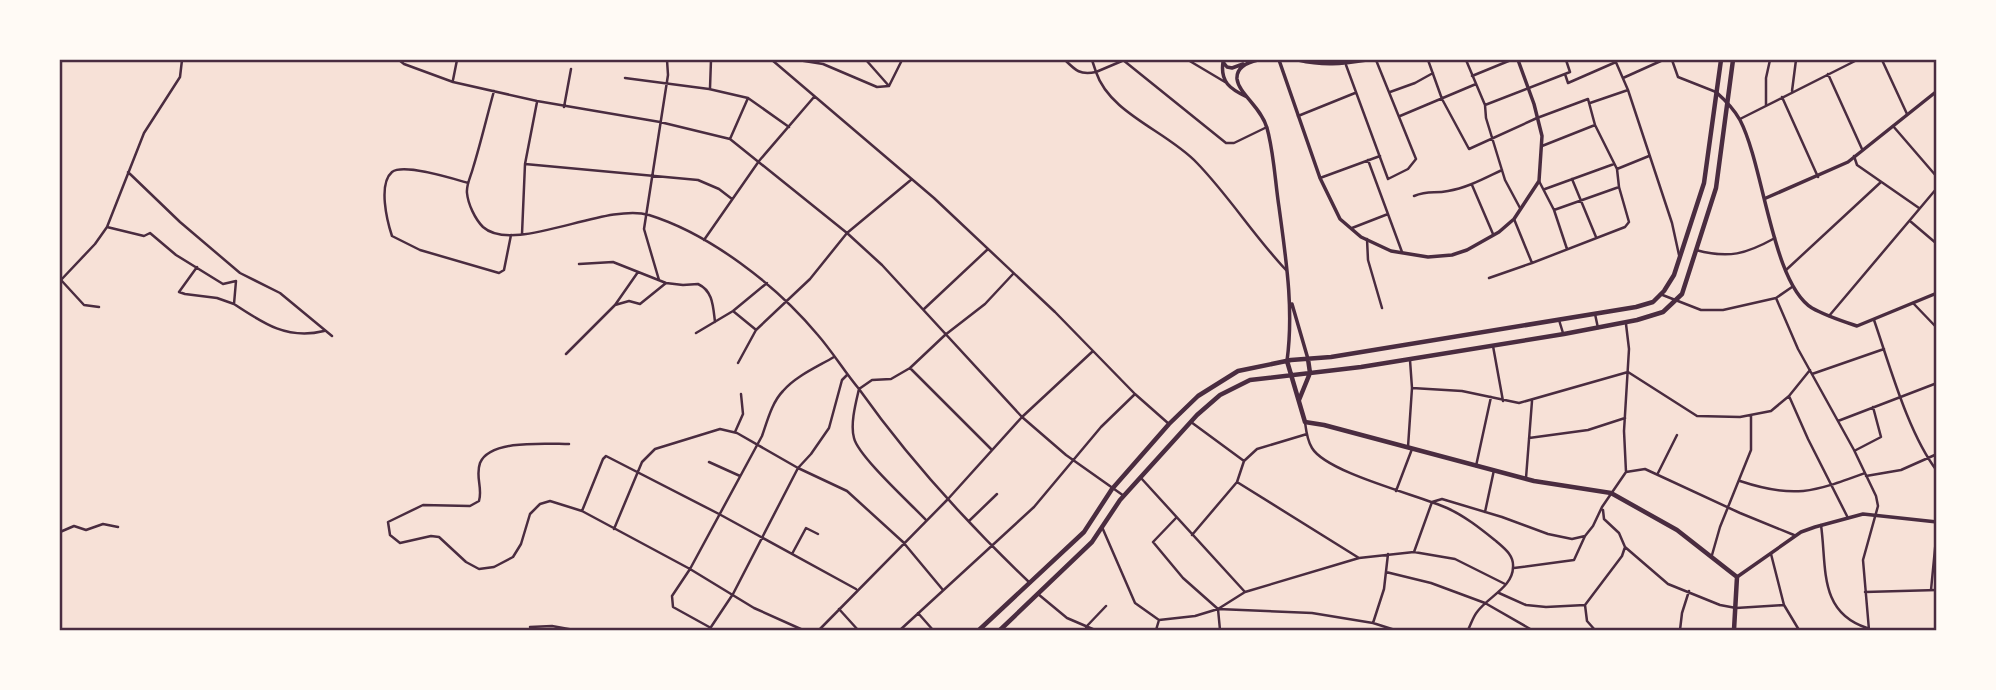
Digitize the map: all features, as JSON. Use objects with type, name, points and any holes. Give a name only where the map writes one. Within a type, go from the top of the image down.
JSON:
[{"type":"main road","points":[[979,631],[1083,532],[1112,489],[1168,424],[1198,396],[1238,371],[1287,361],[1504,330],[1653,302],[1674,275],[1704,183],[1721,60]]},
{"type":"main road","points":[[1000,631],[1093,542],[1124,496],[1191,422],[1220,395],[1250,380],[1361,367],[1409,357],[1564,334],[1663,312],[1682,295],[1716,188],[1733,60]]},
{"type":"main road","points":[[1299,401],[1310,373],[1308,359]]},
{"type":"main road","points":[[1287,361],[1305,422],[1526,479],[1611,493],[1677,530],[1737,577],[1734,631]]},
{"type":"street","points":[[99,307],[84,305],[60,280],[95,244],[107,227],[144,133],[180,77],[182,60]]},
{"type":"street","points":[[398,60],[453,82],[564,107],[660,122],[730,139],[846,233],[902,285],[1022,417],[1124,496]]},
{"type":"street","points":[[453,82],[457,60]]},
{"type":"street","points":[[659,280],[644,229],[666,85],[667,60]]},
{"type":"street","points":[[709,89],[711,60]]},
{"type":"street","points":[[772,60],[912,179],[1168,424]]},
{"type":"street","points":[[800,60],[823,64],[877,87],[889,86]]},
{"type":"street","points":[[866,60],[889,86]]},
{"type":"street","points":[[889,86],[902,60]]},
{"type":"street","points":[[1065,60],[1083,75],[1124,60],[1226,143],[1234,143],[1267,127]]},
{"type":"street","points":[[1092,60],[1100,85],[1112,100],[1197,162],[1287,271]]},
{"type":"street","points":[[1188,60],[1225,82],[1261,111],[1267,127],[1291,302],[1308,359]]},
{"type":"street","points":[[1223,61],[1227,67],[1232,68],[1250,60]]},
{"type":"street","points":[[1249,99],[1237,80],[1237,73],[1244,63],[1258,60]]},
{"type":"street","points":[[1279,60],[1320,178],[1340,219],[1367,239],[1391,251],[1428,257],[1452,255],[1479,245],[1514,219],[1539,181],[1542,146],[1537,118],[1518,60]]},
{"type":"street","points":[[1298,60],[1314,64],[1346,65],[1367,60]]},
{"type":"street","points":[[1346,65],[1388,179],[1408,169],[1416,159],[1376,60]]},
{"type":"street","points":[[1428,60],[1442,99],[1467,148],[1588,99],[1595,125],[1616,169],[1629,222],[1625,227],[1489,278]]},
{"type":"street","points":[[1466,60],[1485,105],[1486,118],[1502,170],[1520,208]]},
{"type":"street","points":[[1472,76],[1511,60]]},
{"type":"street","points":[[1485,105],[1570,72],[1566,60]]},
{"type":"street","points":[[1623,78],[1663,60]]},
{"type":"street","points":[[1672,60],[1678,77],[1716,92],[1740,119],[1752,148],[1785,270],[1792,287],[1810,307],[1857,326],[1937,293]]},
{"type":"street","points":[[1766,105],[1766,78],[1770,60]]},
{"type":"street","points":[[1792,91],[1796,60]]},
{"type":"street","points":[[1740,119],[1857,60]]},
{"type":"street","points":[[1882,60],[1907,114]]},
{"type":"street","points":[[1223,61],[1222,78],[1225,82]]},
{"type":"street","points":[[1565,74],[1568,83],[1616,61],[1672,223],[1679,258]]},
{"type":"street","points":[[564,107],[571,69]]},
{"type":"street","points":[[1390,92],[1433,73]]},
{"type":"street","points":[[1828,74],[1862,149]]},
{"type":"street","points":[[625,78],[709,89],[748,98],[789,127]]},
{"type":"street","points":[[1400,116],[1476,84]]},
{"type":"street","points":[[1590,103],[1628,90]]},
{"type":"street","points":[[494,91],[466,191],[478,222],[485,229],[499,235],[522,234],[610,214],[646,214],[688,230],[704,240],[767,283],[788,301],[816,332],[948,499],[1030,583]]},
{"type":"street","points":[[1766,198],[1848,162],[1937,91]]},
{"type":"street","points":[[1298,116],[1355,93]]},
{"type":"street","points":[[704,240],[759,162],[814,97]]},
{"type":"street","points":[[1782,97],[1818,177]]},
{"type":"street","points":[[730,139],[748,98]]},
{"type":"street","points":[[522,234],[525,164],[537,101]]},
{"type":"street","points":[[1542,146],[1595,125]]},
{"type":"street","points":[[1893,126],[1937,177]]},
{"type":"street","points":[[1320,178],[1380,156]]},
{"type":"street","points":[[1616,169],[1649,156]]},
{"type":"street","points":[[1854,156],[1857,165],[1919,208]]},
{"type":"street","points":[[1368,160],[1402,253]]},
{"type":"street","points":[[525,164],[698,180],[719,189],[732,199]]},
{"type":"street","points":[[1544,189],[1614,164]]},
{"type":"street","points":[[468,183],[432,173],[397,170],[391,172],[384,205],[392,236],[420,250],[499,273],[504,270],[511,234]]},
{"type":"street","points":[[1414,196],[1428,190],[1444,192],[1472,184],[1502,170]]},
{"type":"street","points":[[128,172],[180,222],[240,273],[280,293],[332,336]]},
{"type":"street","points":[[1572,178],[1596,238]]},
{"type":"street","points":[[738,363],[756,330],[819,269],[846,233],[912,179]]},
{"type":"street","points":[[1539,181],[1568,249]]},
{"type":"street","points":[[1785,270],[1881,182]]},
{"type":"street","points":[[1472,184],[1493,234]]},
{"type":"street","points":[[1553,210],[1619,187]]},
{"type":"street","points":[[1829,316],[1937,188]]},
{"type":"street","points":[[1351,228],[1388,214]]},
{"type":"street","points":[[1514,219],[1532,263]]},
{"type":"street","points":[[1910,221],[1937,244]]},
{"type":"street","points":[[107,227],[144,236],[150,233],[176,255],[223,284],[236,281]]},
{"type":"street","points":[[1696,250],[1716,255],[1749,252],[1775,238]]},
{"type":"street","points":[[1367,239],[1368,260],[1382,309]]},
{"type":"street","points":[[923,310],[988,249]]},
{"type":"street","points":[[579,264],[613,262],[666,283],[702,285],[710,296],[715,322]]},
{"type":"street","points":[[197,267],[180,292],[185,295],[217,298],[234,304],[269,325],[287,332],[300,335],[324,331]]},
{"type":"street","points":[[566,354],[615,305],[638,272]]},
{"type":"street","points":[[234,304],[236,281],[240,273]]},
{"type":"street","points":[[926,520],[858,447],[853,436],[859,389],[872,380],[891,379],[910,368],[945,335],[985,304],[1014,274]]},
{"type":"street","points":[[615,305],[629,301],[640,304],[666,283]]},
{"type":"street","points":[[696,332],[733,311],[767,283]]},
{"type":"street","points":[[1660,295],[1701,310],[1723,310],[1776,298],[1792,287]]},
{"type":"street","points":[[1776,298],[1811,372],[1854,450],[1878,506],[1863,560],[1869,629],[1854,624],[1833,605],[1824,573],[1821,525]]},
{"type":"street","points":[[1287,361],[1291,302]]},
{"type":"street","points":[[1913,303],[1937,328]]},
{"type":"street","points":[[733,311],[756,330]]},
{"type":"street","points":[[1595,314],[1598,328]]},
{"type":"street","points":[[1559,320],[1564,334]]},
{"type":"street","points":[[1874,320],[1901,397],[1928,460],[1937,471]]},
{"type":"street","points":[[1514,568],[1574,560],[1602,506],[1626,472],[1626,322]]},
{"type":"street","points":[[1493,345],[1503,402]]},
{"type":"street","points":[[1412,388],[1462,391],[1503,402],[1520,403],[1628,372],[1697,416],[1740,417],[1771,411],[1811,372],[1884,349]]},
{"type":"street","points":[[819,631],[903,542],[948,499],[1022,417],[1093,351]]},
{"type":"street","points":[[834,357],[781,392],[758,444],[690,569],[672,596],[673,607],[710,629],[733,594],[798,468],[828,428],[842,380],[847,374]]},
{"type":"street","points":[[1396,491],[1410,448],[1412,388],[1409,357]]},
{"type":"street","points":[[910,368],[993,451]]},
{"type":"street","points":[[1837,421],[1937,383]]},
{"type":"street","points":[[735,432],[743,414],[741,394]]},
{"type":"street","points":[[900,631],[1034,507],[1073,459],[1135,394]]},
{"type":"street","points":[[1789,396],[1848,519]]},
{"type":"street","points":[[1476,466],[1491,397]]},
{"type":"street","points":[[1526,479],[1532,401]]},
{"type":"street","points":[[1854,450],[1881,437],[1873,407]]},
{"type":"street","points":[[1712,555],[1751,450],[1751,415]]},
{"type":"street","points":[[1529,438],[1588,430],[1625,418]]},
{"type":"street","points":[[1191,422],[1244,461]]},
{"type":"street","points":[[1305,422],[1312,448],[1323,459],[1396,491],[1452,510],[1506,550],[1514,568],[1499,593],[1476,613],[1468,631]]},
{"type":"street","points":[[614,529],[642,462],[655,449],[720,429],[735,432],[798,468],[847,491],[903,542],[943,590]]},
{"type":"street","points":[[1192,535],[1237,482],[1244,461],[1257,449],[1307,434]]},
{"type":"street","points":[[1658,474],[1677,435]]},
{"type":"street","points":[[569,444],[501,447],[489,452],[481,461],[477,477],[481,495],[479,501],[470,506],[423,505],[388,522],[390,535],[400,543],[439,537],[466,562],[479,569],[494,568],[513,556],[521,544],[530,514],[540,504],[550,501],[582,510],[690,569],[754,608],[803,631]]},
{"type":"street","points":[[1738,480],[1769,491],[1801,492],[1866,475],[1901,470],[1937,454]]},
{"type":"street","points":[[582,510],[606,456],[719,513],[858,590]]},
{"type":"street","points":[[709,462],[740,475]]},
{"type":"street","points":[[1626,472],[1645,469],[1796,536]]},
{"type":"street","points":[[1485,512],[1494,470]]},
{"type":"street","points":[[1140,478],[1245,592]]},
{"type":"street","points":[[1237,482],[1359,558]]},
{"type":"street","points":[[969,521],[997,494]]},
{"type":"street","points":[[1432,502],[1441,499],[1548,534],[1572,539],[1585,536]]},
{"type":"street","points":[[1414,551],[1432,502]]},
{"type":"street","points":[[1602,506],[1604,519],[1619,533],[1625,547],[1668,584],[1720,605],[1736,608],[1784,605]]},
{"type":"street","points":[[1737,577],[1796,536],[1821,525],[1863,514],[1937,522]]},
{"type":"street","points":[[1176,518],[1153,542],[1182,578],[1218,609],[1312,613],[1373,623],[1395,631]]},
{"type":"street","points":[[60,532],[74,526],[86,530],[103,524],[118,527]]},
{"type":"street","points":[[1102,527],[1135,603],[1158,620],[1195,616],[1218,609],[1245,592],[1359,558],[1414,551],[1455,559],[1505,584]]},
{"type":"street","points":[[792,554],[806,528],[818,534]]},
{"type":"street","points":[[1931,590],[1937,528]]},
{"type":"street","points":[[1595,631],[1587,621],[1585,605],[1622,556],[1625,547]]},
{"type":"street","points":[[1373,623],[1384,589],[1388,554]]},
{"type":"street","points":[[1771,554],[1784,605],[1799,631]]},
{"type":"street","points":[[1386,572],[1431,583],[1485,603],[1532,631]]},
{"type":"street","points":[[1865,592],[1937,590]]},
{"type":"street","points":[[1680,631],[1689,591]]},
{"type":"street","points":[[1499,593],[1526,606],[1585,605]]},
{"type":"street","points":[[1038,594],[1067,618],[1096,631]]},
{"type":"street","points":[[1087,628],[1106,606]]},
{"type":"street","points":[[1218,609],[1220,631]]},
{"type":"street","points":[[839,610],[858,631]]},
{"type":"street","points":[[918,614],[933,631]]},
{"type":"street","points":[[1156,631],[1158,620]]},
{"type":"street","points":[[530,627],[552,626],[574,631]]}]
